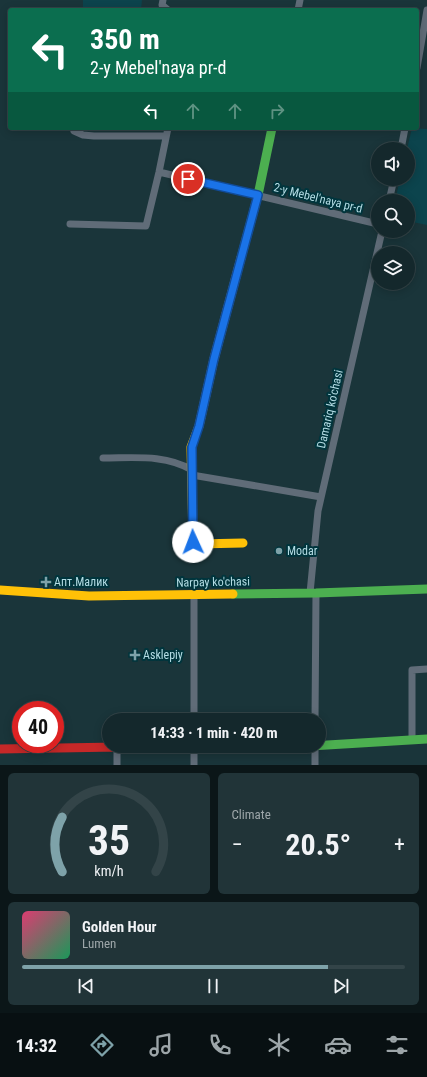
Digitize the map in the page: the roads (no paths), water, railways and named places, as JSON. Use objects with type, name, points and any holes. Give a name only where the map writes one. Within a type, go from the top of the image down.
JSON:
[{"type":"street","points":[[419,56],[427,10]]},
{"type":"street","points":[[70,224],[146,226],[160,172],[167,130]]},
{"type":"street","points":[[243,543],[197,544],[193,542],[192,447],[199,426],[214,359],[258,195],[272,130]]},
{"type":"street","points":[[402,142],[405,130]]},
{"type":"street","points":[[74,131],[84,135],[94,136],[165,136]]},
{"type":"street","name":"2-y Mebel'naya pr-d","points":[[160,172],[371,222]]},
{"type":"street","name":"Damariq ko'chasi","points":[[315,713],[313,593],[318,511],[380,238]]},
{"type":"street","points":[[103,458],[142,457],[169,460],[181,464],[192,473],[321,497]]},
{"type":"street","name":"Narpay ko'chasi","points":[[0,590],[89,596],[313,593],[427,589]]},
{"type":"street","points":[[194,595],[194,713]]},
{"type":"street","points":[[412,739],[412,670],[427,670]]},
{"type":"street","points":[[326,745],[427,739]]},
{"type":"street","points":[[0,749],[102,747]]},
{"type":"street","points":[[117,753],[117,765]]},
{"type":"street","points":[[194,753],[194,765]]},
{"type":"street","points":[[315,753],[315,765]]},
{"type":"place","name":"Modar","points":[[279,551]]},
{"type":"place","name":"Апт.Малик","points":[[46,582]]},
{"type":"place","name":"Asklepiy","points":[[135,655]]}]
